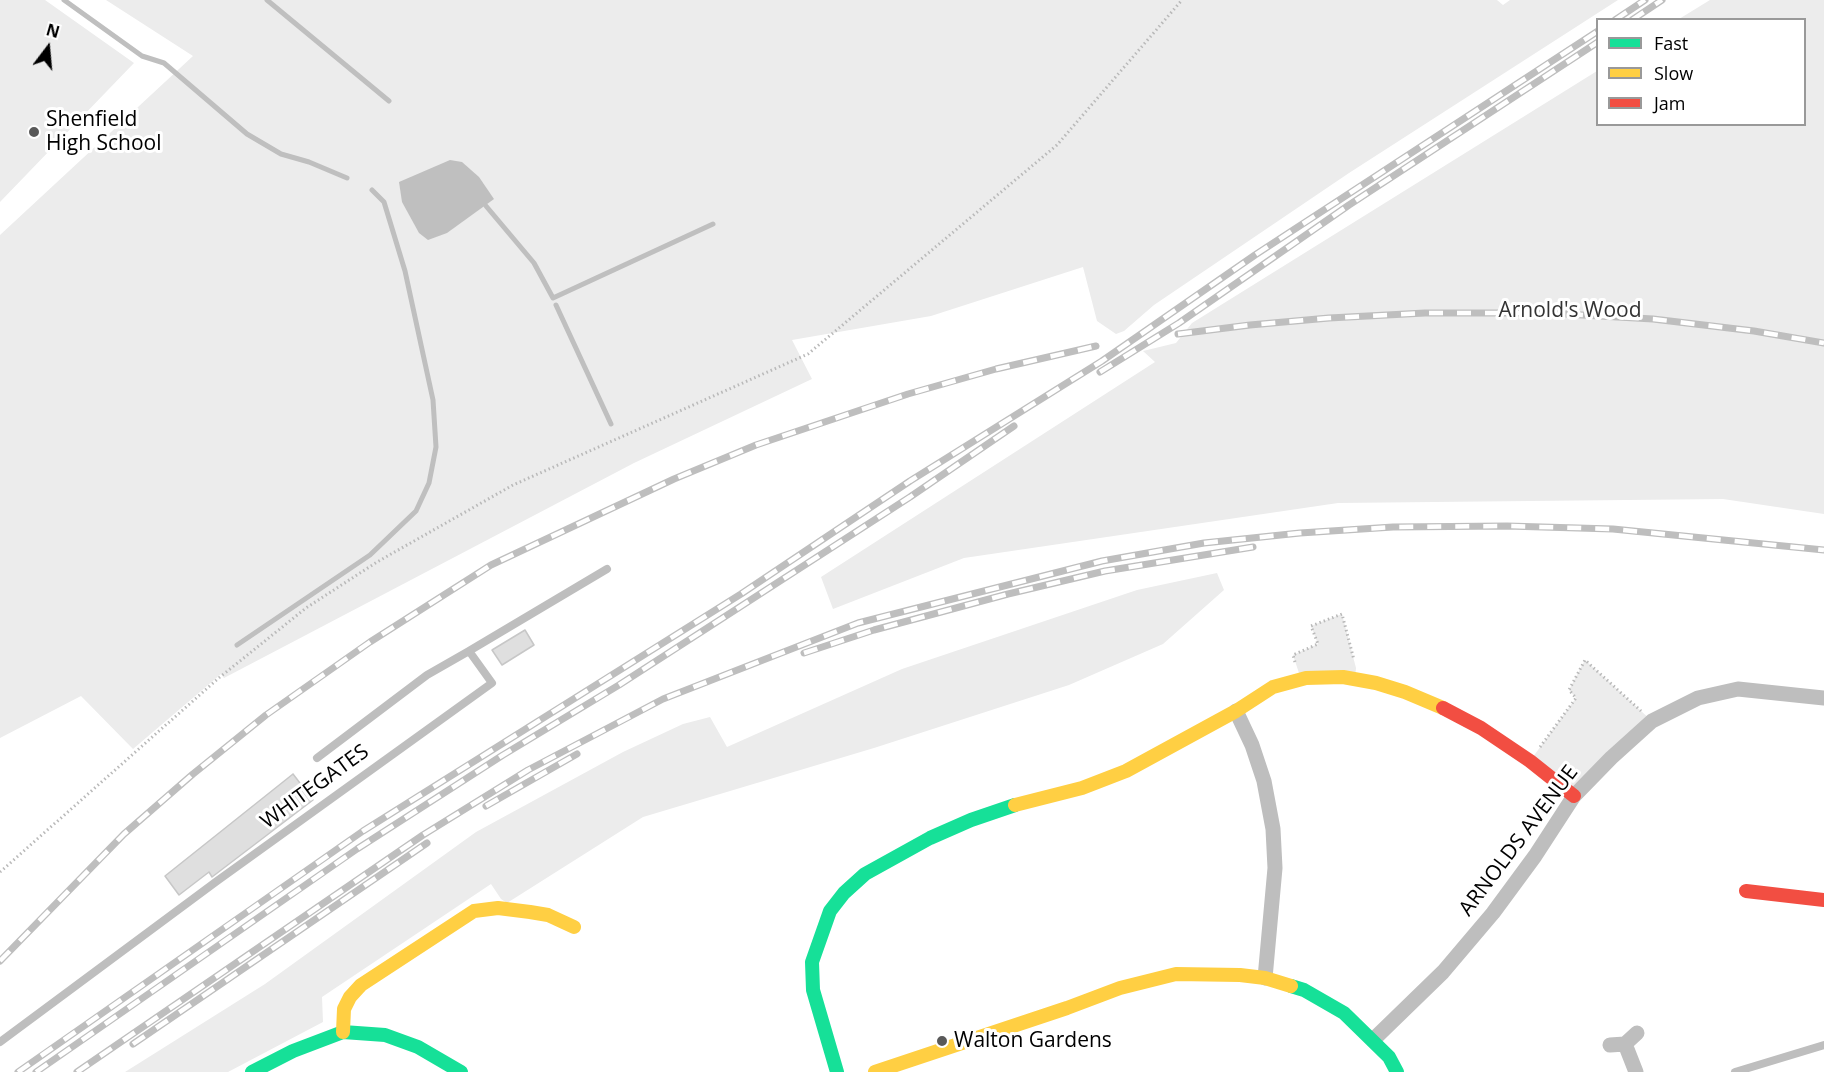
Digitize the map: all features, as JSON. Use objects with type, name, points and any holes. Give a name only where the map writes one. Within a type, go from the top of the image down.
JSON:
[{"type":"street","points":[[837,1072],[813,990],[812,962],[830,911],[844,893],[865,874],[930,838],[992,813],[1082,788],[1126,771],[1236,711],[1273,687],[1301,679],[1343,677],[1395,689],[1440,706],[1482,728],[1530,761],[1574,796]]},
{"type":"street","name":"ARNOLDS AVENUE","points":[[1372,1040],[1443,972],[1493,913],[1535,856],[1574,796],[1652,721],[1698,698],[1738,689],[1824,698]]},
{"type":"street","points":[[1236,711],[1252,745],[1264,781],[1273,829],[1275,868],[1265,978]]},
{"type":"street","points":[[1746,891],[1824,900]]},
{"type":"street","points":[[343,1032],[344,1009],[350,997],[361,985],[474,911],[498,908],[530,912],[548,915],[574,927]]},
{"type":"street","points":[[875,1072],[1120,988],[1176,975],[1240,975],[1265,978],[1304,990],[1344,1013],[1389,1057],[1397,1072]]},
{"type":"street","points":[[252,1072],[294,1051],[343,1032],[385,1035],[418,1047],[461,1072]]},
{"type":"street","points":[[1624,1041],[1636,1072]]},
{"type":"lane","points":[[317,758],[427,675],[607,569]]},
{"type":"lane","name":"WHITEGATES","points":[[0,1042],[226,874],[492,683],[469,651]]},
{"type":"lane","points":[[1735,1072],[1824,1045]]},
{"type":"path","points":[[0,872],[220,677],[306,608],[377,562],[513,485],[808,354],[1057,145],[1182,0]]},
{"type":"path","points":[[1301,679],[1293,655],[1318,644],[1311,626],[1342,614],[1356,668],[1355,679]]},
{"type":"path","points":[[1530,761],[1576,698],[1569,690],[1585,660],[1652,721]]},
{"type":"green space","name":"Shenfield High School","points":[[0,0],[45,0],[134,63],[0,202]]},
{"type":"green space","points":[[106,0],[1497,0],[1503,5],[1510,0],[1618,0],[1349,173],[1154,305],[1124,331],[1116,334],[1097,321],[1083,267],[931,316],[792,340],[812,379],[634,463],[224,678],[221,674],[133,749],[81,696],[0,738],[0,235],[193,56]]},
{"type":"green space","name":"Arnold's Wood","points":[[1710,0],[1824,0],[1824,514],[1723,499],[1338,503],[964,558],[833,609],[821,577],[1155,362],[1143,351],[1176,343],[1192,323],[1596,72],[1596,126],[1806,126],[1806,18],[1681,18]]},
{"type":"green space","points":[[1217,573],[1224,590],[1163,644],[1069,685],[874,748],[643,817],[507,903],[501,899],[491,884],[322,997],[323,1022],[228,1072],[125,1072],[265,984],[476,832],[623,752],[683,724],[710,717],[727,747],[902,669],[1137,590]]},
{"type":"green space","points":[[1342,614],[1356,668],[1355,679],[1301,679],[1293,655],[1318,644],[1311,626]]},
{"type":"green space","points":[[1585,660],[1652,721],[1574,796],[1530,761],[1576,698],[1569,690]]},
{"type":"shaded area","points":[[450,160],[462,162],[479,177],[494,199],[447,233],[428,240],[419,233],[402,202],[399,182]]},
{"type":"building","points":[[525,630],[534,645],[502,665],[492,650]]},
{"type":"building","points":[[293,774],[313,800],[212,877],[209,872],[179,895],[165,876]]},
{"type":"waterway","points":[[64,0],[142,56],[164,63],[247,134],[281,154],[309,162],[347,178]]},
{"type":"waterway","points":[[267,0],[389,101]]},
{"type":"waterway","points":[[237,645],[370,555],[416,511],[429,483],[436,447],[433,400],[405,271],[384,202],[372,190]]},
{"type":"waterway","points":[[486,206],[534,263],[553,298],[713,224]]},
{"type":"waterway","points":[[556,305],[611,424]]},
{"type":"railway","points":[[1618,18],[1645,0]]},
{"type":"railway","points":[[1635,18],[1662,0]]},
{"type":"railway","points":[[18,1072],[363,831],[741,594],[910,481],[1102,361],[1255,255],[1596,32]]},
{"type":"railway","points":[[1100,372],[1179,323],[1349,205],[1596,43]]},
{"type":"railway","points":[[1178,334],[1329,318],[1425,313],[1547,313],[1653,319],[1754,331],[1824,343]]},
{"type":"railway","points":[[0,961],[124,834],[266,715],[370,642],[491,565],[674,479],[756,445],[908,394],[996,369],[1096,346]]},
{"type":"railway","points":[[36,1072],[357,849],[503,755],[619,685],[910,497],[1014,426]]},
{"type":"railway","points":[[77,1072],[423,835],[528,770],[663,699],[858,623],[1102,561],[1204,543],[1300,533],[1393,527],[1507,526],[1613,529],[1824,550]]},
{"type":"railway","points":[[804,653],[874,630],[1105,571],[1253,547]]},
{"type":"railway","points":[[486,806],[577,754]]},
{"type":"railway","points":[[133,1044],[427,843]]},
{"type":"traffic: fast","points":[[837,1072],[813,990],[812,962],[830,911],[844,893],[865,874],[930,838],[971,820],[1015,805]]},
{"type":"traffic: fast","points":[[1291,986],[1304,990],[1344,1013],[1389,1057],[1397,1072]]},
{"type":"traffic: fast","points":[[252,1072],[293,1051],[343,1032],[385,1035],[418,1047],[461,1072]]},
{"type":"traffic: slow","points":[[1015,805],[1082,788],[1126,771],[1236,711],[1273,687],[1306,678],[1343,677],[1376,683],[1443,708]]},
{"type":"traffic: slow","points":[[343,1032],[344,1009],[350,997],[361,985],[474,911],[498,908],[530,912],[548,915],[574,927]]},
{"type":"traffic: slow","points":[[875,1072],[1120,988],[1176,974],[1240,975],[1265,978],[1291,986]]},
{"type":"traffic: jam","points":[[1443,708],[1481,728],[1530,761],[1574,796]]},
{"type":"traffic: jam","points":[[1746,891],[1824,900]]},
{"type":"place","name":"Shenfield High School","points":[[34,132]]},
{"type":"place","name":"Walton Gardens","points":[[942,1041]]}]
